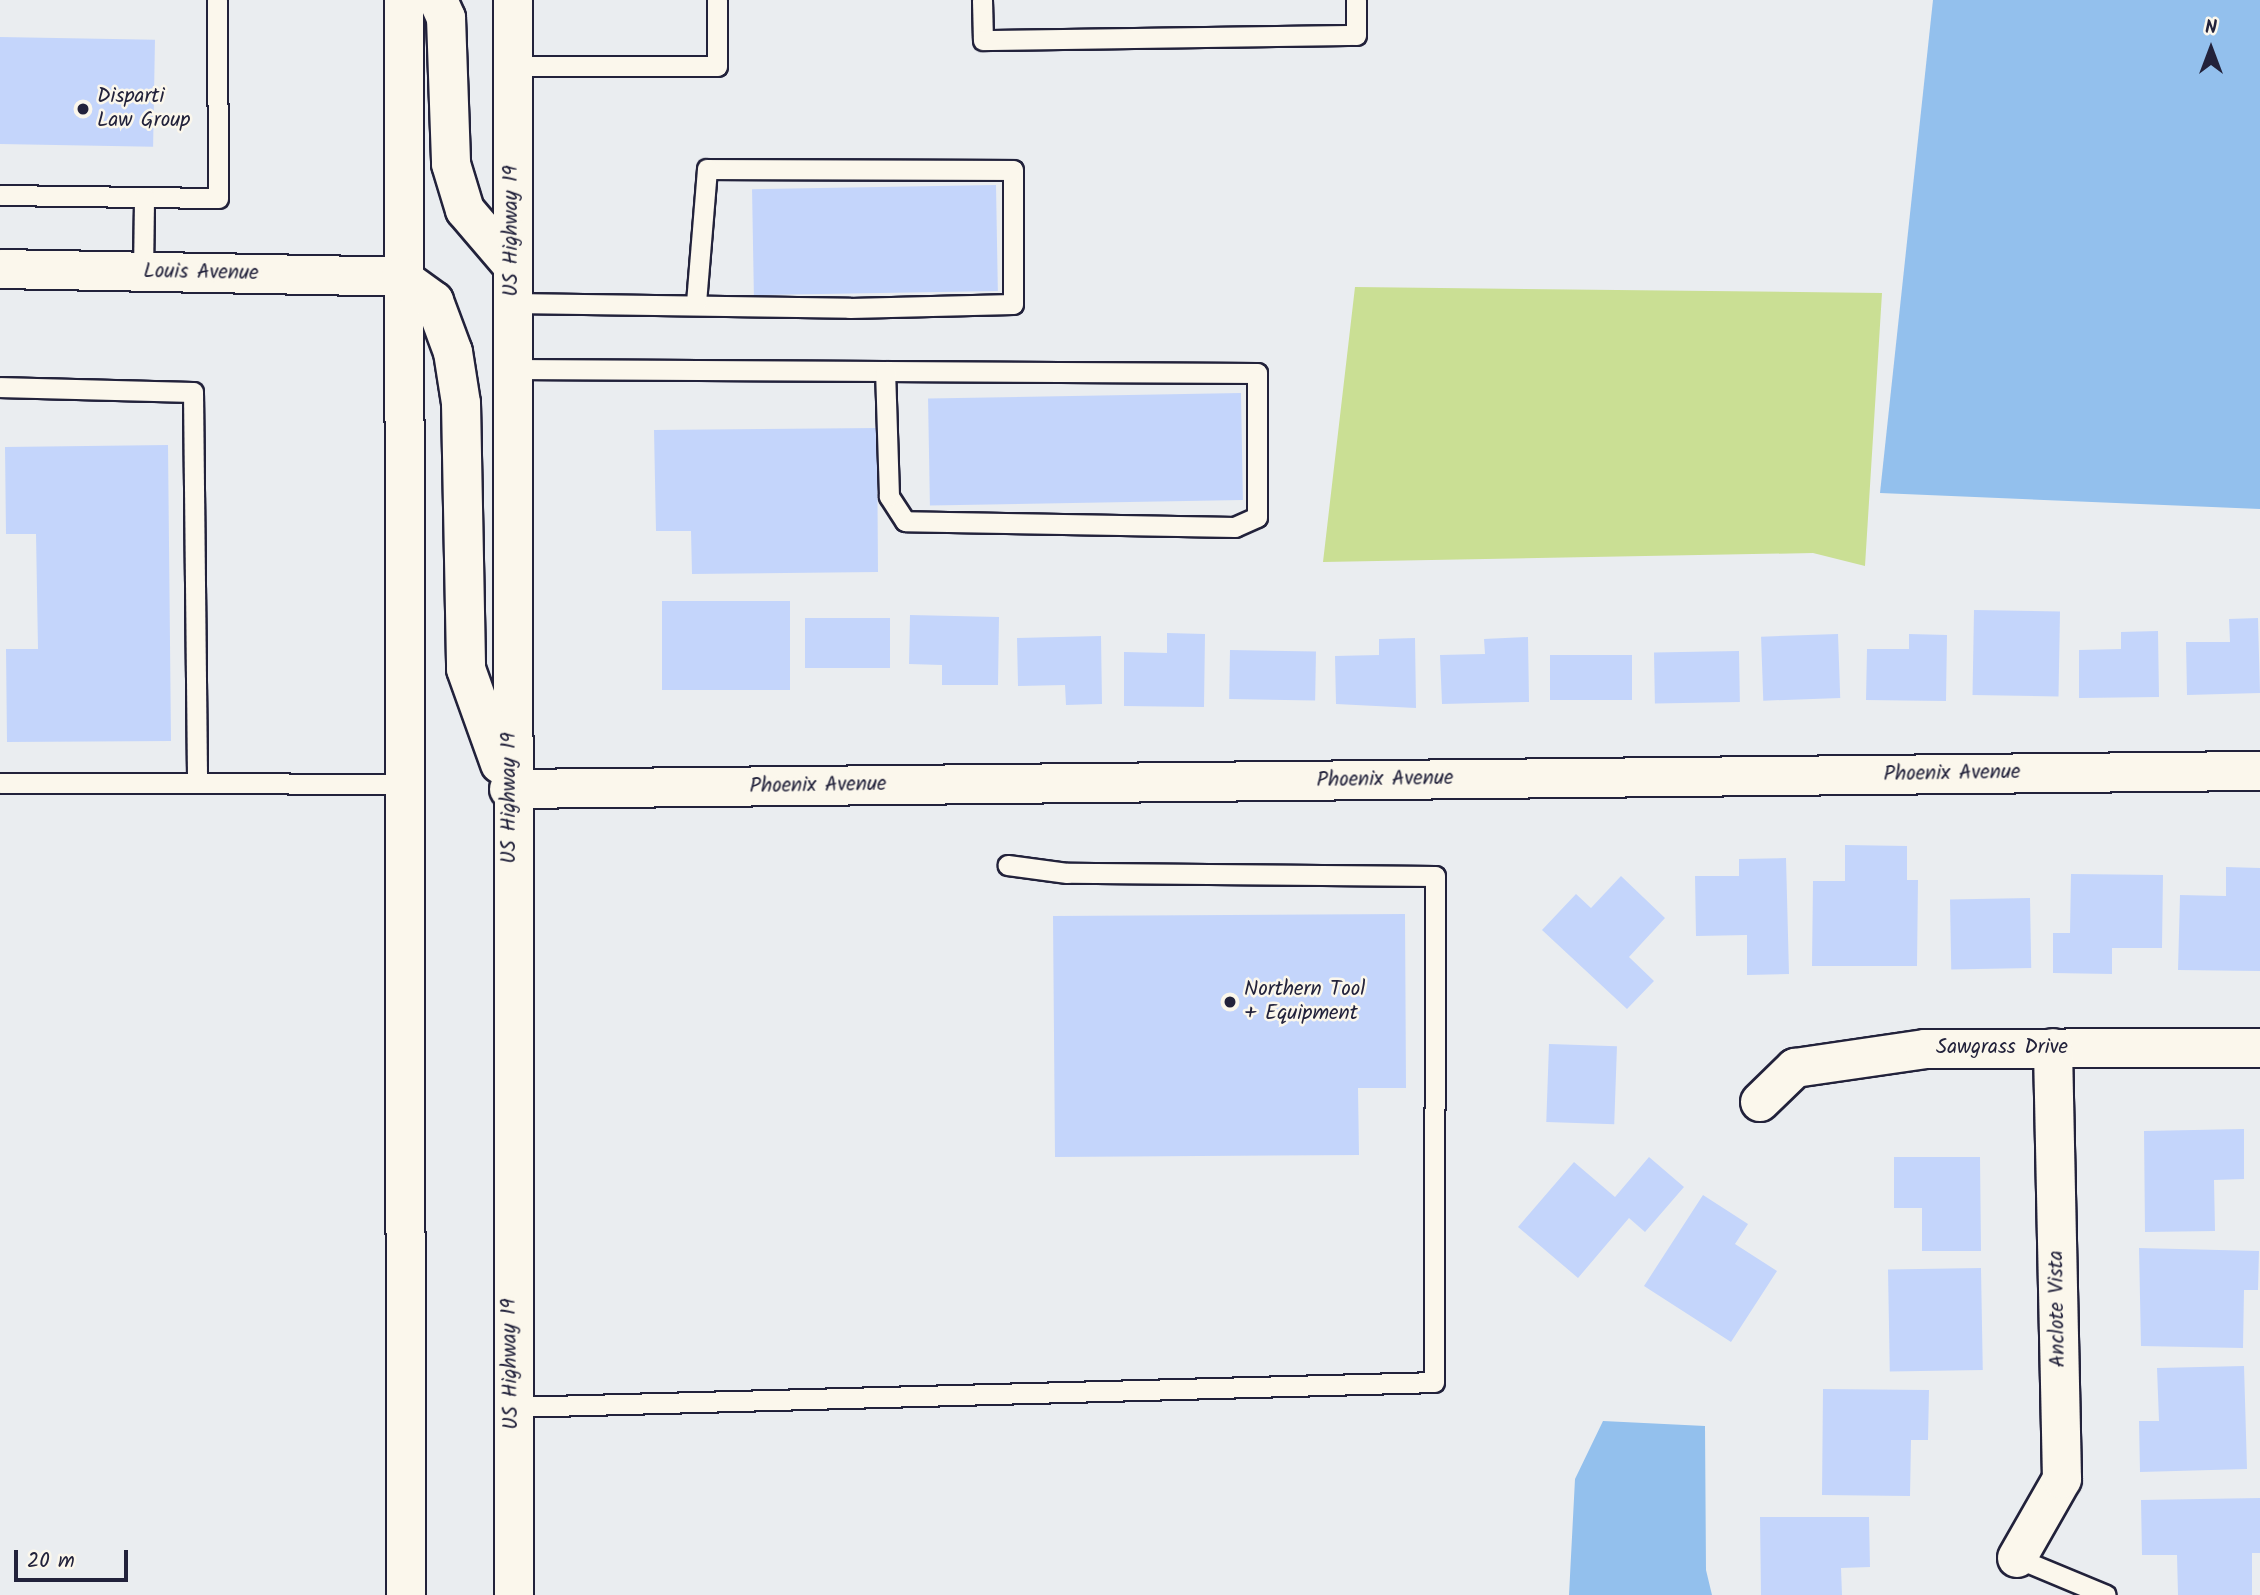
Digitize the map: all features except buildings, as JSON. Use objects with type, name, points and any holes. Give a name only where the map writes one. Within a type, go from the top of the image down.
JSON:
[{"type":"main road","points":[[404,0],[401,277],[406,1595]]},
{"type":"main road","points":[[438,0],[446,18],[451,164],[465,210],[512,265]]},
{"type":"main road","name":"US Highway 19","points":[[513,0],[509,789],[514,1595]]},
{"type":"main road","name":"Louis Avenue","points":[[0,269],[401,277]]},
{"type":"main road","points":[[401,277],[435,301],[453,352],[461,403],[466,669],[509,789]]},
{"type":"main road","name":"Phoenix Avenue","points":[[509,789],[2260,771]]},
{"type":"main road","name":"Anclote Vista","points":[[2017,1558],[2062,1479],[2053,1048]]},
{"type":"main road","name":"Sawgrass Drive","points":[[1760,1102],[1795,1068],[1925,1049],[2260,1048]]},
{"type":"lane","points":[[0,195],[218,198],[217,0]]},
{"type":"lane","points":[[513,66],[717,66],[717,0]]},
{"type":"lane","points":[[982,0],[982,40],[1356,35],[1356,0]]},
{"type":"lane","points":[[512,303],[696,304],[1013,304],[1013,170],[707,169],[696,304]]},
{"type":"lane","points":[[143,272],[144,197]]},
{"type":"lane","points":[[511,369],[885,371],[1257,373],[1257,517],[1235,527],[905,521],[889,496],[885,371]]},
{"type":"lane","points":[[0,387],[193,392],[197,783]]},
{"type":"lane","points":[[0,783],[403,784]]},
{"type":"lane","points":[[513,1407],[1434,1382],[1435,876],[1067,873],[1008,865]]},
{"type":"lane","points":[[2017,1558],[2106,1595]]},
{"type":"green space","points":[[1355,287],[1882,293],[1865,566],[1813,553],[1323,562]]},
{"type":"water","points":[[1933,0],[2260,0],[2260,509],[1880,493]]},
{"type":"water","points":[[1603,1421],[1705,1426],[1706,1570],[1712,1595],[1569,1595],[1575,1479]]},
{"type":"place","name":"Disparti Law Group","points":[[83,109]]},
{"type":"place","name":"Northern Tool + Equipment","points":[[1230,1002]]}]
